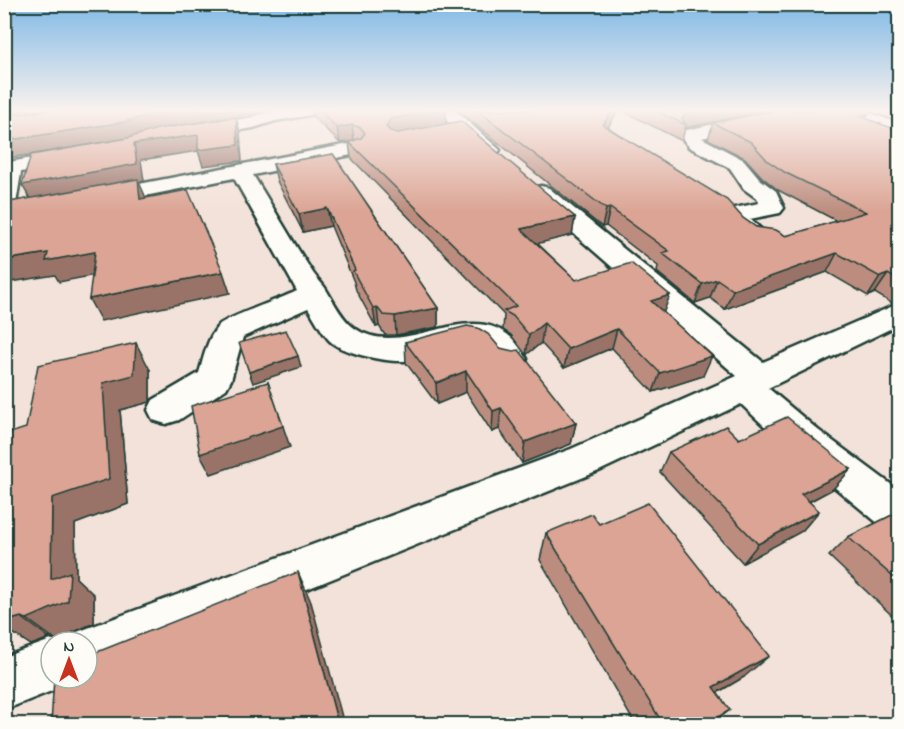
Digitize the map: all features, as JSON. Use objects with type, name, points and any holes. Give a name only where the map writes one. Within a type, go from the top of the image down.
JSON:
[{"type":"street","points":[[477,144],[517,173],[752,383],[805,441],[900,516]]},
{"type":"street","points":[[698,144],[737,164],[752,184],[768,196],[772,208],[738,214],[734,217],[761,241]]},
{"type":"street","points":[[84,201],[354,150]]},
{"type":"street","points":[[5,169],[87,154]]},
{"type":"street","points":[[5,169],[10,172],[4,205],[6,211],[28,212]]},
{"type":"street","points":[[240,170],[301,276],[340,334],[360,344],[404,350],[441,338],[466,334],[486,336],[506,349],[511,359]]},
{"type":"street","points":[[166,410],[214,380],[224,342],[231,330],[291,306],[314,293]]},
{"type":"street","points":[[99,647],[585,460],[900,312]]},
{"type":"street","points":[[4,684],[39,671]]},
{"type":"building","points":[[94,144],[134,144],[137,164],[22,185],[31,155]]},
{"type":"building","points":[[198,144],[238,144],[238,145],[198,150]]},
{"type":"building","points":[[351,144],[488,144],[575,217],[521,229],[576,280],[631,263],[670,295],[651,301],[712,356],[660,373],[617,329],[568,349],[544,323],[529,335],[513,316],[504,311],[516,306]]},
{"type":"building","points":[[521,144],[634,144],[727,200],[743,218],[756,227],[776,230],[786,236],[866,212],[786,173],[768,161],[753,144],[900,144],[900,281],[888,274],[880,277],[837,253],[733,290],[717,279],[702,284],[662,253],[669,251],[610,208],[606,209]]},
{"type":"building","points":[[333,154],[438,308],[395,316],[383,315],[377,307],[373,308],[353,271],[355,270],[327,208],[299,214],[273,164]]},
{"type":"building","points":[[138,179],[140,199],[188,190],[223,272],[89,299],[95,252],[46,261],[48,253],[4,260],[4,203]]},
{"type":"building","points":[[467,326],[478,328],[488,334],[500,348],[519,350],[576,423],[525,442],[501,408],[493,411],[466,371],[436,383],[405,342]]},
{"type":"building","points":[[286,330],[298,356],[249,372],[239,343]]},
{"type":"building","points":[[136,343],[134,375],[103,383],[109,479],[52,498],[51,579],[70,572],[68,601],[27,619],[21,617],[4,622],[4,591],[9,554],[4,555],[4,435],[26,428],[38,365]]},
{"type":"building","points":[[268,382],[283,426],[200,454],[191,406]]},
{"type":"building","points":[[787,417],[851,469],[801,494],[819,511],[758,544],[669,452],[726,426],[739,439]]},
{"type":"building","points":[[648,503],[769,656],[713,687],[730,710],[706,724],[663,724],[546,533],[592,514],[599,524]]},
{"type":"building","points":[[900,511],[900,583],[848,537]]},
{"type":"building","points":[[298,572],[338,724],[51,724],[53,690],[99,690],[99,651]]}]
